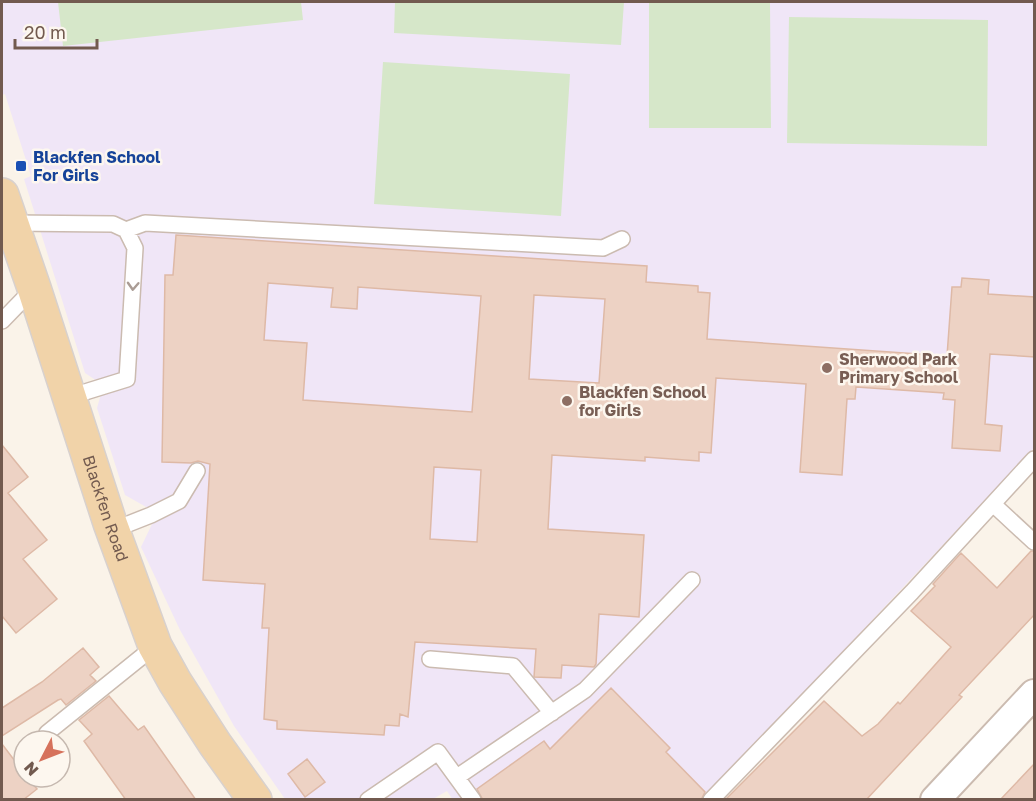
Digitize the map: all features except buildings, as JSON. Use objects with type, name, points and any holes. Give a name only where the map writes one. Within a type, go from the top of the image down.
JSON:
[{"type":"main road","name":"Blackfen Road","points":[[6,209],[34,288],[112,530],[155,646],[209,735],[255,800]]},
{"type":"street","points":[[935,800],[1035,694]]},
{"type":"lane","points":[[6,209],[113,224],[126,230],[135,248],[127,379],[69,397]]},
{"type":"lane","points":[[126,230],[145,223],[603,248],[622,239]]},
{"type":"lane","points":[[2,321],[34,288]]},
{"type":"lane","points":[[711,800],[904,600],[1035,459]]},
{"type":"lane","points":[[112,530],[179,501],[197,471]]},
{"type":"lane","points":[[994,505],[1035,543]]},
{"type":"lane","points":[[457,777],[585,690],[692,580]]},
{"type":"lane","points":[[52,729],[155,646]]},
{"type":"lane","points":[[430,659],[513,666],[552,713]]},
{"type":"lane","points":[[368,800],[438,752],[473,800]]},
{"type":"shaded area","name":"Blackfen School for Girls","points":[[2,2],[1034,2],[1034,448],[704,799],[453,800],[447,791],[433,799],[285,799],[234,726],[180,630],[141,547],[153,522],[148,508],[125,495],[97,408],[101,394],[97,381],[85,373],[24,179],[31,176],[5,94],[2,95]]},
{"type":"green space","points":[[58,2],[301,2],[303,20],[63,46]]},
{"type":"green space","points":[[395,2],[624,2],[621,45],[394,33]]},
{"type":"green space","points":[[649,2],[770,2],[771,128],[649,128]]},
{"type":"green space","points":[[789,17],[988,20],[987,146],[787,143]]},
{"type":"green space","points":[[383,62],[570,74],[561,216],[374,204]]},
{"type":"place","name":"Blackfen School For Girls","points":[[21,166]]},
{"type":"place","name":"Sherwood Park Primary School","points":[[827,368]]},
{"type":"place","name":"Blackfen School for Girls","points":[[567,401]]}]
